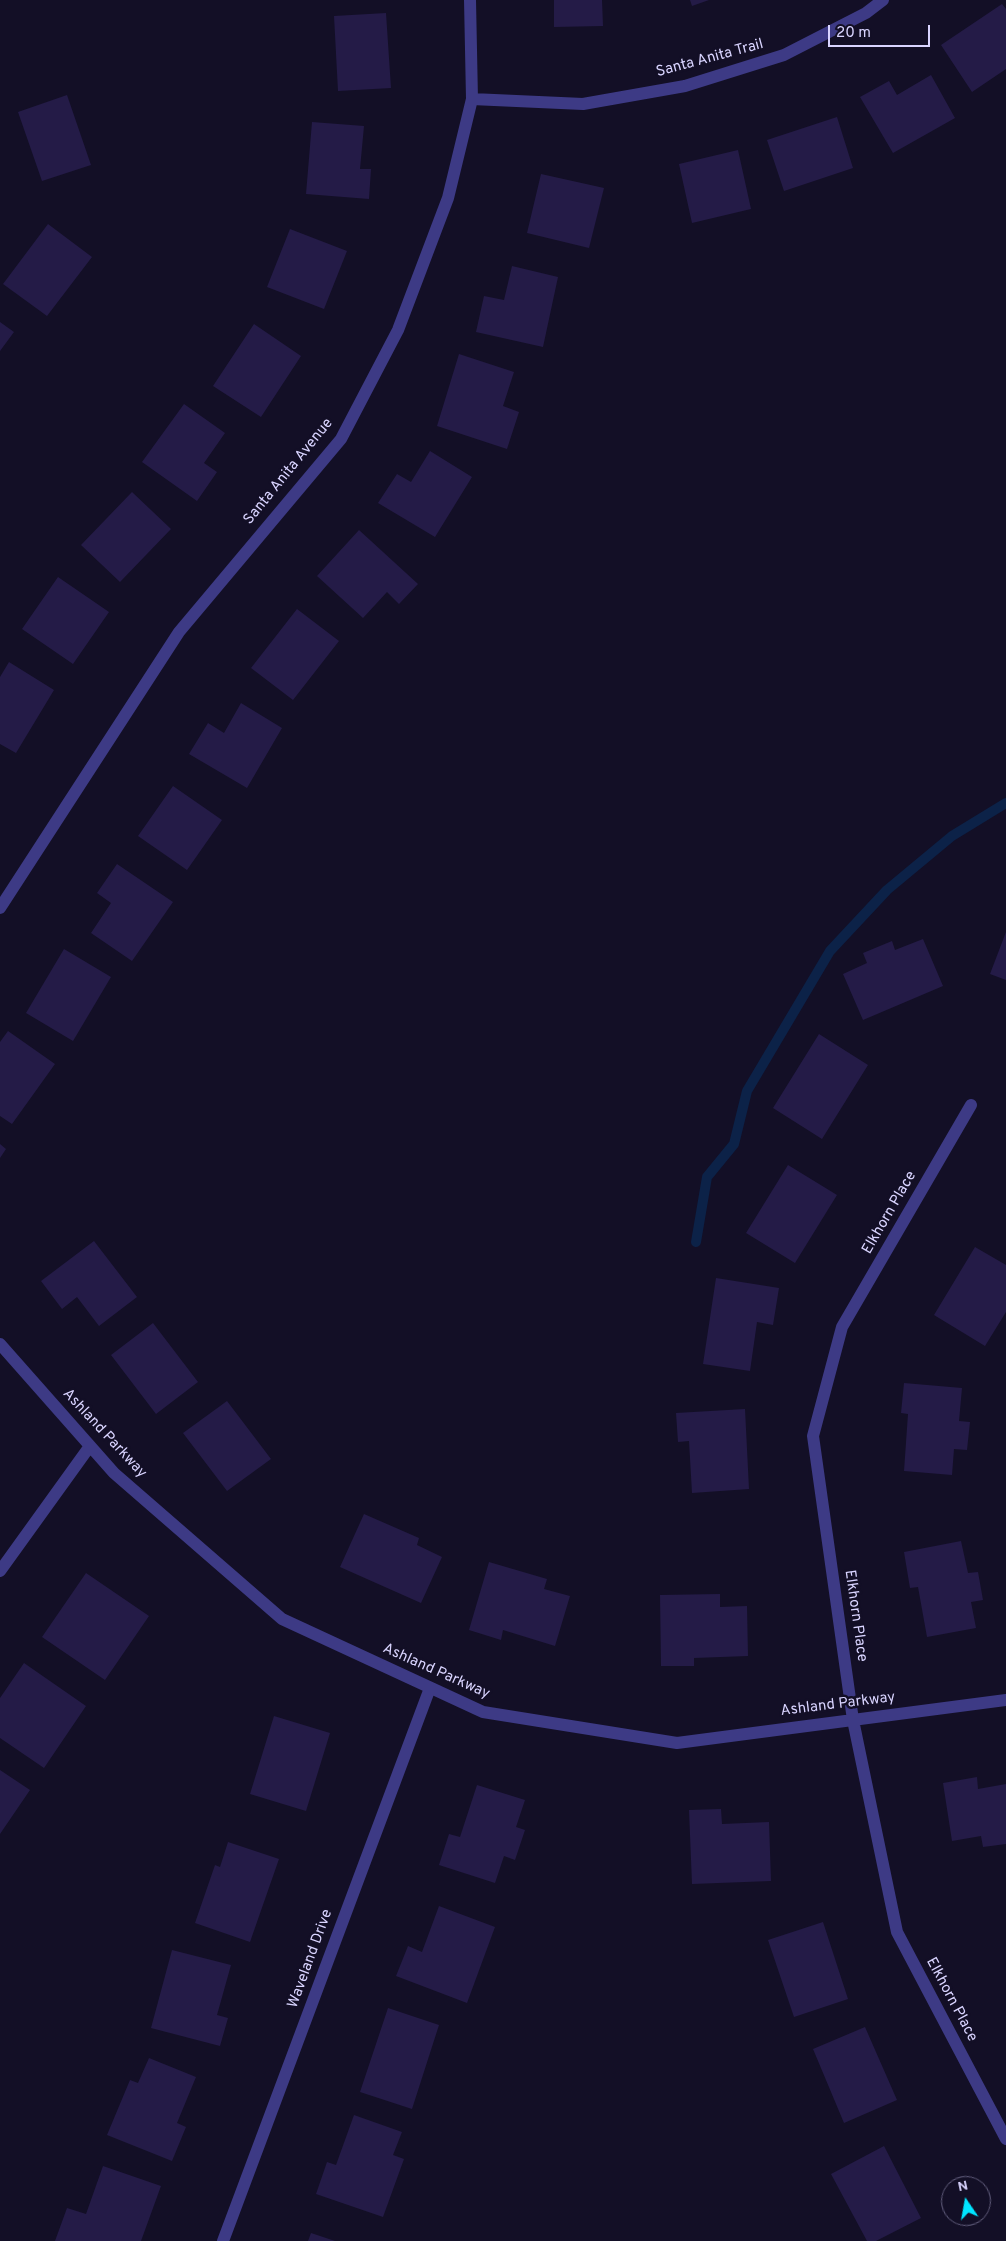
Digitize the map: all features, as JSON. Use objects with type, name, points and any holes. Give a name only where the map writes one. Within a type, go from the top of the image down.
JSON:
[{"type":"street","name":"Santa Anita Avenue","points":[[0,908],[179,632],[341,439],[398,330],[448,198],[472,99],[470,0]]},
{"type":"street","name":"Santa Anita Trail","points":[[472,99],[583,104],[685,86],[784,55],[866,13],[883,0]]},
{"type":"street","name":"Elkhorn Place","points":[[971,1106],[842,1327],[812,1436],[853,1720],[897,1932],[1006,2139]]},
{"type":"street","name":"Ashland Parkway","points":[[0,1344],[114,1473],[282,1619],[483,1712],[678,1743],[1006,1700]]},
{"type":"street","points":[[0,1571],[90,1446]]},
{"type":"street","name":"Waveland Drive","points":[[223,2241],[430,1688]]},
{"type":"building","points":[[554,0],[602,0],[603,26],[554,27]]},
{"type":"building","points":[[690,0],[709,0],[692,6]]},
{"type":"building","points":[[1002,4],[1006,9],[1006,69],[972,92],[941,45]]},
{"type":"building","points":[[386,13],[391,88],[338,91],[334,16]]},
{"type":"building","points":[[931,75],[955,118],[893,153],[860,97],[889,81],[897,95]]},
{"type":"building","points":[[67,95],[91,165],[42,181],[18,112]]},
{"type":"building","points":[[837,117],[853,168],[784,191],[767,140]]},
{"type":"building","points":[[312,122],[364,126],[360,169],[371,169],[369,199],[306,194]]},
{"type":"building","points":[[738,150],[751,209],[692,223],[679,164]]},
{"type":"building","points":[[541,174],[604,188],[589,248],[527,233]]},
{"type":"building","points":[[48,224],[92,257],[47,316],[3,284]]},
{"type":"building","points":[[290,229],[347,251],[324,309],[267,287]]},
{"type":"building","points":[[512,266],[558,277],[543,347],[476,332],[484,296],[504,300]]},
{"type":"building","points":[[0,322],[14,332],[0,351]]},
{"type":"building","points":[[254,324],[301,356],[261,417],[213,386]]},
{"type":"building","points":[[459,354],[514,372],[503,406],[519,412],[507,449],[437,426]]},
{"type":"building","points":[[184,404],[225,433],[204,463],[217,472],[197,501],[142,462]]},
{"type":"building","points":[[430,451],[472,477],[435,537],[378,503],[397,474],[411,482]]},
{"type":"building","points":[[132,492],[171,529],[120,582],[81,545]]},
{"type":"building","points":[[359,530],[418,584],[399,604],[387,592],[363,618],[317,576]]},
{"type":"building","points":[[58,577],[109,612],[73,664],[22,629]]},
{"type":"building","points":[[297,609],[339,641],[293,700],[251,668]]},
{"type":"building","points":[[9,662],[54,690],[16,753],[0,744],[0,677]]},
{"type":"building","points":[[241,703],[282,728],[247,788],[189,754],[208,723],[224,733]]},
{"type":"building","points":[[173,786],[222,820],[187,870],[138,836]]},
{"type":"building","points":[[117,864],[173,902],[132,961],[91,933],[111,903],[97,893]]},
{"type":"building","points":[[1006,932],[1006,980],[990,974]]},
{"type":"building","points":[[923,939],[943,986],[863,1020],[843,974],[867,963],[863,953],[892,941],[895,950]]},
{"type":"building","points":[[64,949],[111,977],[73,1041],[26,1013]]},
{"type":"building","points":[[8,1031],[55,1064],[12,1124],[0,1116],[0,1042]]},
{"type":"building","points":[[819,1034],[868,1065],[822,1139],[773,1108]]},
{"type":"building","points":[[0,1144],[6,1149],[0,1158]]},
{"type":"building","points":[[788,1165],[837,1195],[795,1263],[746,1233]]},
{"type":"building","points":[[94,1241],[137,1297],[99,1326],[77,1297],[62,1309],[41,1281]]},
{"type":"building","points":[[975,1247],[1006,1265],[1006,1312],[985,1346],[934,1315]]},
{"type":"building","points":[[716,1278],[779,1288],[773,1325],[757,1322],[750,1371],[703,1364]]},
{"type":"building","points":[[153,1323],[198,1382],[156,1414],[111,1355]]},
{"type":"building","points":[[904,1383],[962,1388],[959,1421],[970,1422],[967,1450],[954,1449],[952,1475],[904,1471],[908,1414],[901,1413]]},
{"type":"building","points":[[227,1401],[271,1459],[227,1491],[183,1433]]},
{"type":"building","points":[[745,1409],[749,1489],[692,1493],[689,1441],[678,1442],[676,1413]]},
{"type":"building","points":[[364,1514],[419,1538],[417,1545],[442,1557],[421,1603],[340,1567]]},
{"type":"building","points":[[961,1541],[968,1573],[978,1572],[983,1600],[971,1602],[976,1628],[927,1637],[918,1587],[910,1588],[904,1552]]},
{"type":"building","points":[[489,1562],[547,1579],[544,1589],[570,1596],[555,1646],[503,1630],[501,1640],[469,1630]]},
{"type":"building","points":[[86,1573],[149,1616],[105,1680],[42,1637]]},
{"type":"building","points":[[720,1594],[720,1607],[747,1606],[748,1656],[694,1658],[694,1666],[661,1666],[660,1595]]},
{"type":"building","points":[[24,1663],[86,1706],[44,1768],[0,1738],[0,1698]]},
{"type":"building","points":[[274,1716],[330,1733],[306,1811],[250,1794]]},
{"type":"building","points":[[0,1770],[30,1790],[0,1834]]},
{"type":"building","points":[[977,1777],[978,1789],[1006,1784],[1006,1844],[983,1847],[981,1836],[952,1841],[943,1783]]},
{"type":"building","points":[[477,1785],[525,1800],[516,1827],[525,1830],[515,1860],[504,1856],[495,1883],[439,1865],[449,1834],[460,1837]]},
{"type":"building","points":[[721,1809],[722,1824],[769,1822],[771,1881],[692,1884],[689,1810]]},
{"type":"building","points":[[228,1842],[279,1859],[250,1942],[195,1923],[215,1865],[220,1867]]},
{"type":"building","points":[[439,1906],[495,1927],[467,2003],[396,1976],[408,1946],[422,1952]]},
{"type":"building","points":[[823,1922],[848,1999],[794,2017],[768,1940]]},
{"type":"building","points":[[172,1950],[231,1965],[217,2015],[228,2018],[220,2046],[151,2028]]},
{"type":"building","points":[[388,2008],[439,2025],[412,2109],[360,2092]]},
{"type":"building","points":[[865,2027],[897,2100],[844,2123],[813,2049]]},
{"type":"building","points":[[149,2058],[196,2077],[177,2123],[186,2127],[172,2161],[107,2135],[130,2080],[138,2083]]},
{"type":"building","points":[[354,2115],[402,2132],[393,2155],[404,2159],[383,2217],[316,2194],[327,2162],[336,2165]]},
{"type":"building","points":[[884,2146],[921,2218],[876,2241],[867,2241],[831,2174]]},
{"type":"building","points":[[103,2166],[161,2186],[141,2241],[55,2241],[67,2208],[86,2214]]},
{"type":"building","points":[[311,2233],[335,2241],[308,2241]]},
{"type":"waterway","points":[[696,1242],[707,1177],[734,1144],[747,1091],[830,951],[887,890],[952,836],[1006,803]]}]
